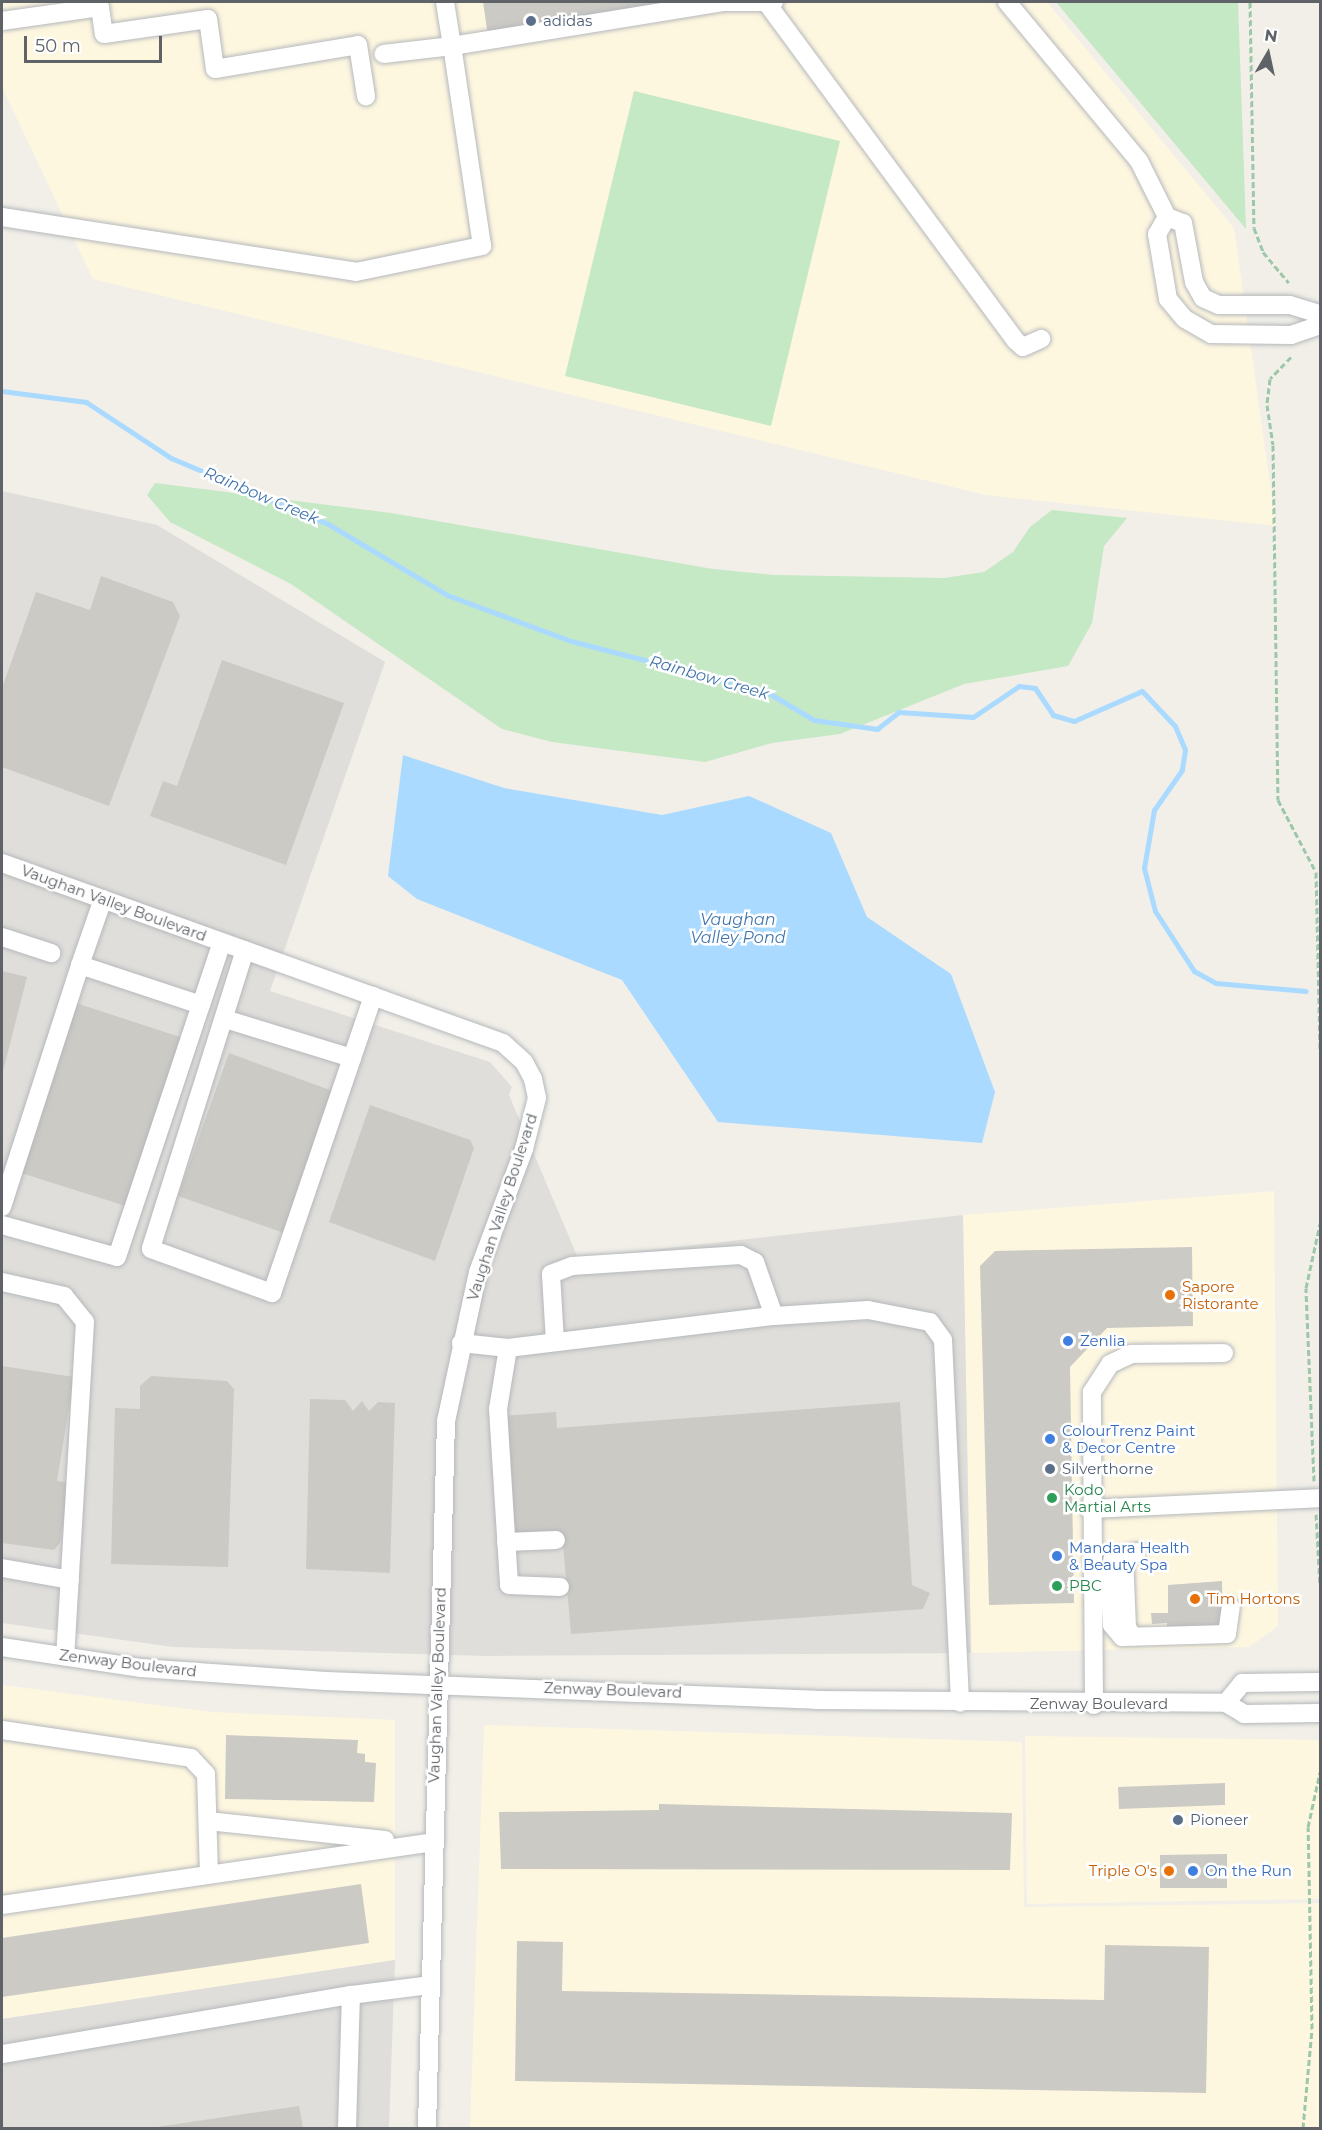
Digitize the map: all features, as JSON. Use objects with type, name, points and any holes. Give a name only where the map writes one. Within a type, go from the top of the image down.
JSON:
[{"type":"street","points":[[2,217],[356,272],[483,246],[445,2]]},
{"type":"street","points":[[383,54],[452,46],[724,2],[770,3],[1016,341],[1023,347],[1041,339]]},
{"type":"street","points":[[1007,2],[1139,161],[1167,217],[1183,223],[1194,282],[1203,298],[1219,305],[1290,305],[1320,314]]},
{"type":"street","points":[[2,21],[100,7],[104,34],[208,19],[214,69],[358,45],[366,96]]},
{"type":"street","points":[[1167,217],[1157,234],[1168,299],[1185,319],[1211,334],[1291,335],[1320,325]]},
{"type":"street","name":"Vaughan Valley Boulevard","points":[[2,863],[502,1043],[524,1062],[533,1079],[537,1098],[524,1149],[478,1272],[446,1421],[437,1684],[426,1842],[430,1985],[427,2128]]},
{"type":"street","points":[[2,1207],[103,899]]},
{"type":"street","points":[[2,937],[51,953]]},
{"type":"street","points":[[2,1225],[117,1257],[222,942]]},
{"type":"street","points":[[245,950],[151,1250],[272,1293],[373,996]]},
{"type":"street","points":[[80,965],[201,1005]]},
{"type":"street","points":[[225,1019],[352,1058]]},
{"type":"street","points":[[555,1342],[552,1274],[572,1266],[741,1255],[755,1262],[774,1316]]},
{"type":"street","points":[[2,1282],[64,1296],[85,1322],[65,1656]]},
{"type":"street","points":[[461,1343],[508,1348],[774,1316],[868,1311],[930,1322],[943,1340],[960,1703]]},
{"type":"street","points":[[508,1348],[498,1409],[509,1585],[560,1587]]},
{"type":"street","points":[[1094,1705],[1089,1509],[1090,1404],[1104,1369],[1131,1354],[1224,1353]]},
{"type":"street","points":[[1089,1509],[1318,1498]]},
{"type":"street","points":[[506,1542],[556,1540]]},
{"type":"street","points":[[1130,1554],[1113,1558],[1109,1572],[1112,1625],[1122,1637],[1227,1634],[1231,1607]]},
{"type":"street","points":[[2,1568],[70,1580]]},
{"type":"street","name":"Zenway Boulevard","points":[[2,1647],[153,1668],[437,1684],[960,1703],[1094,1705],[1226,1703],[1244,1714],[1320,1713]]},
{"type":"street","points":[[1226,1703],[1242,1683],[1320,1682]]},
{"type":"street","points":[[2,1730],[191,1758],[206,1774],[209,1874]]},
{"type":"street","points":[[208,1821],[426,1842]]},
{"type":"street","points":[[2,1905],[426,1842]]},
{"type":"street","points":[[2,2055],[351,1995],[430,1985]]},
{"type":"street","points":[[347,2128],[351,1995]]},
{"type":"path","points":[[1250,2],[1254,228],[1263,252],[1289,283]]},
{"type":"path","points":[[1292,357],[1270,379],[1267,405],[1273,445],[1278,800],[1316,872],[1320,1049]]},
{"type":"path","points":[[1320,1224],[1306,1288],[1318,1498],[1320,1585]]},
{"type":"path","points":[[1303,2128],[1312,2029],[1308,1827],[1320,1772]]},
{"type":"shaded area","points":[[2,2],[1047,2],[1234,228],[1276,526],[986,495],[93,279],[2,87]]},
{"type":"shaded area","points":[[2,491],[157,525],[385,662],[270,991],[490,1062],[512,1087],[509,1095],[578,1258],[963,1215],[971,1653],[486,1656],[173,1647],[2,1623]]},
{"type":"shaded area","points":[[1274,1191],[1278,1626],[1249,1647],[971,1653],[963,1215]]},
{"type":"shaded area","points":[[2,1685],[212,1712],[395,1720],[395,1960],[2,2019]]},
{"type":"shaded area","points":[[484,1725],[1022,1742],[1024,1907],[1320,1903],[1320,2128],[470,2128]]},
{"type":"shaded area","points":[[1025,1736],[1320,1740],[1320,1899],[1027,1904]]},
{"type":"shaded area","points":[[395,1960],[389,2128],[2,2128],[2,2019]]},
{"type":"green space","points":[[1056,2],[1238,2],[1246,229]]},
{"type":"green space","points":[[634,91],[840,141],[771,426],[565,376]]},
{"type":"green space","points":[[155,483],[391,513],[713,569],[775,575],[944,578],[984,572],[1013,552],[1030,527],[1052,510],[1127,518],[1104,546],[1092,623],[1068,666],[964,684],[840,734],[772,743],[705,762],[552,742],[502,729],[291,584],[170,522],[147,495]]},
{"type":"water","name":"Vaughan Valley Pond","points":[[403,755],[504,788],[662,815],[749,796],[831,833],[867,917],[951,974],[995,1092],[982,1143],[718,1122],[622,980],[417,899],[388,876]]},
{"type":"building","name":"adidas","points":[[483,2],[665,2],[666,6],[488,36]]},
{"type":"building","points":[[101,576],[173,602],[180,616],[109,806],[2,767],[2,688],[36,592],[90,610]]},
{"type":"building","points":[[222,660],[344,703],[286,865],[150,816],[163,781],[177,786]]},
{"type":"building","points":[[2,971],[27,977],[2,1075]]},
{"type":"building","points":[[76,1003],[183,1038],[129,1207],[21,1173]]},
{"type":"building","points":[[229,1053],[338,1093],[287,1234],[178,1196]]},
{"type":"building","points":[[370,1105],[470,1140],[474,1148],[435,1261],[329,1222]]},
{"type":"building","points":[[1192,1247],[1193,1326],[1107,1328],[1070,1367],[1074,1603],[989,1605],[980,1266],[995,1251]]},
{"type":"building","points":[[2,1366],[74,1377],[57,1481],[70,1483],[60,1543],[54,1550],[2,1543]]},
{"type":"building","points":[[151,1376],[227,1381],[234,1389],[228,1567],[111,1564],[115,1408],[140,1409],[140,1386]]},
{"type":"building","points":[[310,1399],[345,1400],[353,1411],[362,1401],[369,1411],[378,1402],[395,1403],[390,1573],[306,1569]]},
{"type":"building","points":[[900,1402],[912,1585],[930,1593],[923,1609],[571,1634],[562,1533],[512,1538],[503,1416],[556,1412],[557,1428]]},
{"type":"building","name":"Tim Hortons","points":[[1222,1581],[1223,1629],[1167,1630],[1167,1623],[1152,1624],[1151,1613],[1168,1613],[1168,1585]]},
{"type":"building","points":[[226,1735],[358,1740],[357,1753],[365,1754],[365,1762],[376,1763],[374,1802],[225,1799]]},
{"type":"building","points":[[1225,1783],[1225,1805],[1119,1809],[1118,1787]]},
{"type":"building","points":[[659,1804],[1012,1813],[1010,1870],[501,1869],[499,1812],[659,1810]]},
{"type":"building","name":"On the Run","points":[[1227,1854],[1227,1888],[1160,1888],[1160,1855]]},
{"type":"building","points":[[361,1884],[369,1943],[2,1997],[2,1938]]},
{"type":"building","points":[[517,1941],[563,1942],[562,1991],[1104,2000],[1105,1945],[1209,1947],[1206,2093],[515,2081]]},
{"type":"building","points":[[299,2106],[303,2128],[157,2128],[157,2127]]},
{"type":"waterway","name":"Rainbow Creek","points":[[2,391],[86,402],[171,458],[328,524],[447,595],[571,641],[765,691],[814,720],[877,729],[899,712],[973,717],[1019,686],[1035,688],[1053,715],[1074,721],[1142,691],[1175,726],[1185,750],[1182,770],[1154,810],[1144,868],[1155,911],[1194,971],[1216,983],[1306,991]]},
{"type":"place","name":"adidas","points":[[531,21]]},
{"type":"place","name":"Sapore Ristorante","points":[[1170,1295]]},
{"type":"place","name":"Zenlia","points":[[1068,1341]]},
{"type":"place","name":"ColourTrenz Paint & Decor Centre","points":[[1050,1439]]},
{"type":"place","name":"Silverthorne","points":[[1050,1469]]},
{"type":"place","name":"Kodo Martial Arts","points":[[1052,1498]]},
{"type":"place","name":"Mandara Health & Beauty Spa","points":[[1057,1556]]},
{"type":"place","name":"PBC","points":[[1057,1586]]},
{"type":"place","name":"Tim Hortons","points":[[1195,1599]]},
{"type":"place","name":"Pioneer","points":[[1178,1820]]},
{"type":"place","name":"Triple O's","points":[[1169,1871]]},
{"type":"place","name":"On the Run","points":[[1193,1871]]}]
